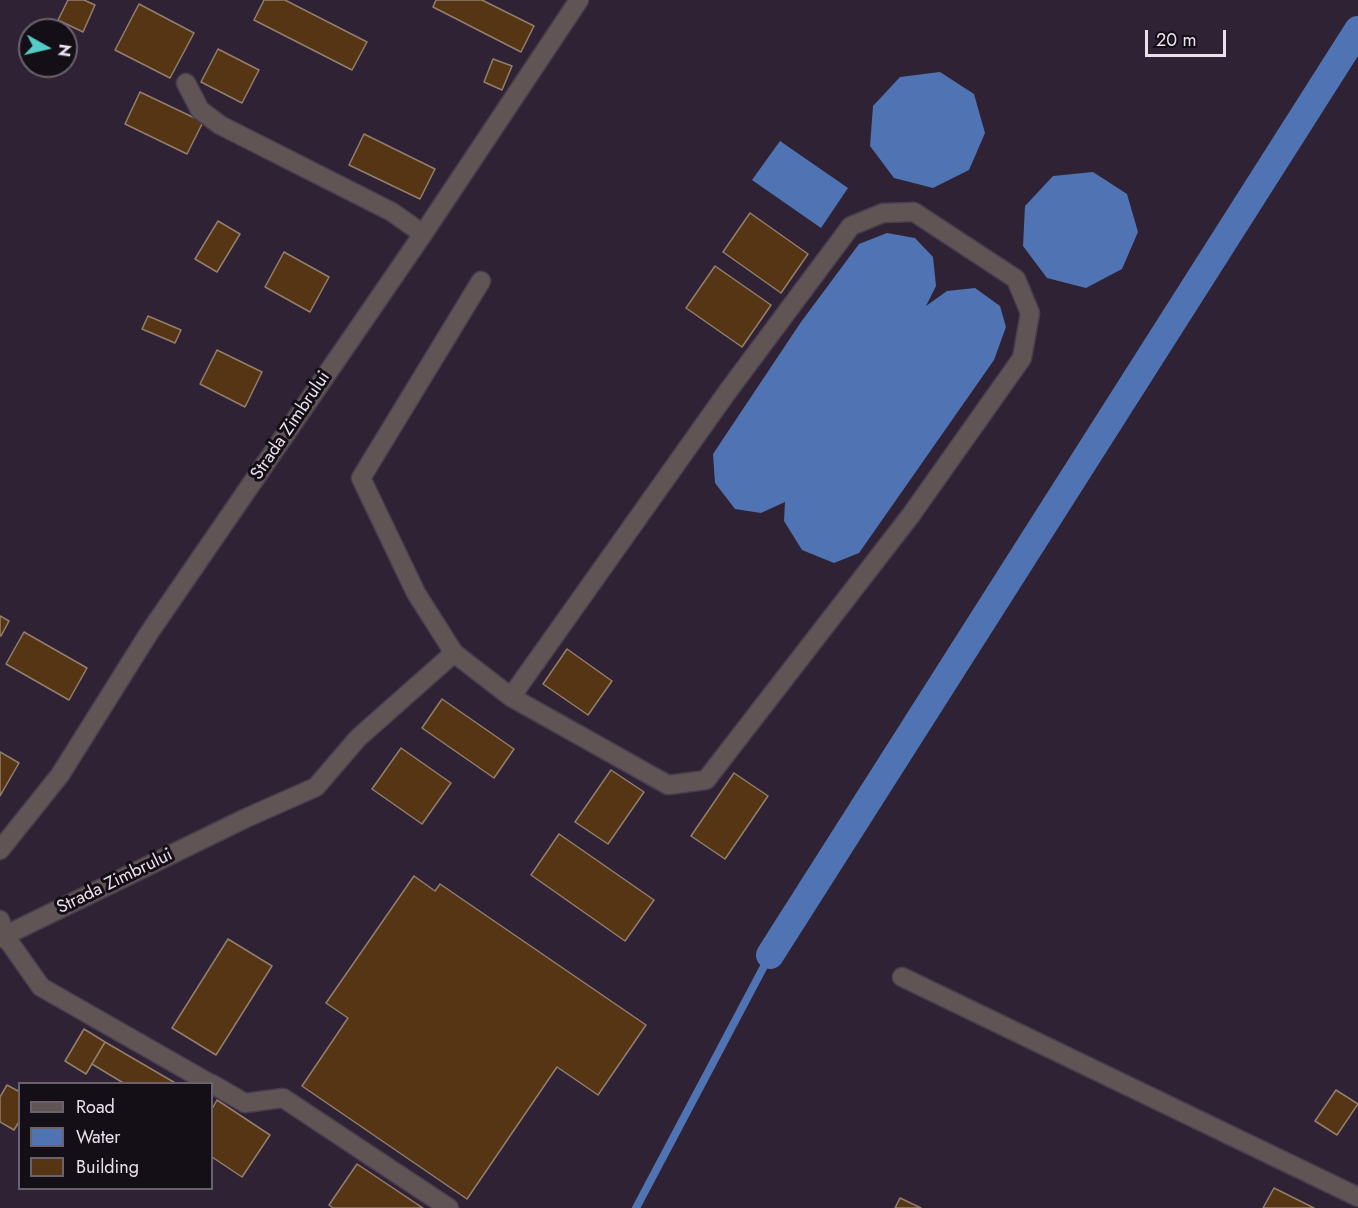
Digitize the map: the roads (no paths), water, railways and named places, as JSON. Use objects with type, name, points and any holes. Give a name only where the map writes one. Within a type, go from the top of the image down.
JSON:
[{"type":"street","name":"Strada Zimbrului","points":[[0,850],[60,775],[149,633],[423,234],[579,0]]},
{"type":"street","points":[[186,82],[200,110],[220,125],[392,212],[423,234]]},
{"type":"street","points":[[481,281],[361,478],[416,593],[454,653],[511,697],[668,785],[706,780],[911,515],[1022,358],[1030,313],[1016,279],[914,212],[883,213],[851,226],[728,391],[511,697]]},
{"type":"street","name":"Strada Zimbrului","points":[[2,931],[316,787],[358,738],[454,653]]},
{"type":"street","points":[[2,931],[41,987],[207,1082]]},
{"type":"street","points":[[902,977],[1358,1197]]},
{"type":"street","points":[[213,1085],[245,1103],[283,1098],[449,1208]]},
{"type":"water","points":[[940,72],[974,94],[985,133],[969,170],[933,188],[894,178],[870,146],[873,106],[900,77]]},
{"type":"water","points":[[780,141],[848,188],[821,228],[752,180]]},
{"type":"water","points":[[1093,172],[1127,194],[1138,232],[1122,269],[1086,288],[1047,278],[1023,246],[1025,206],[1053,176]]},
{"type":"water","points":[[887,233],[915,238],[933,257],[936,286],[926,306],[947,291],[975,288],[1000,306],[1006,327],[994,360],[859,553],[834,563],[802,550],[784,521],[785,502],[761,513],[735,509],[715,483],[713,454],[801,322],[859,244]]},
{"type":"waterway","points":[[770,955],[1358,30]]},
{"type":"waterway","points":[[636,1208],[770,955]]}]
